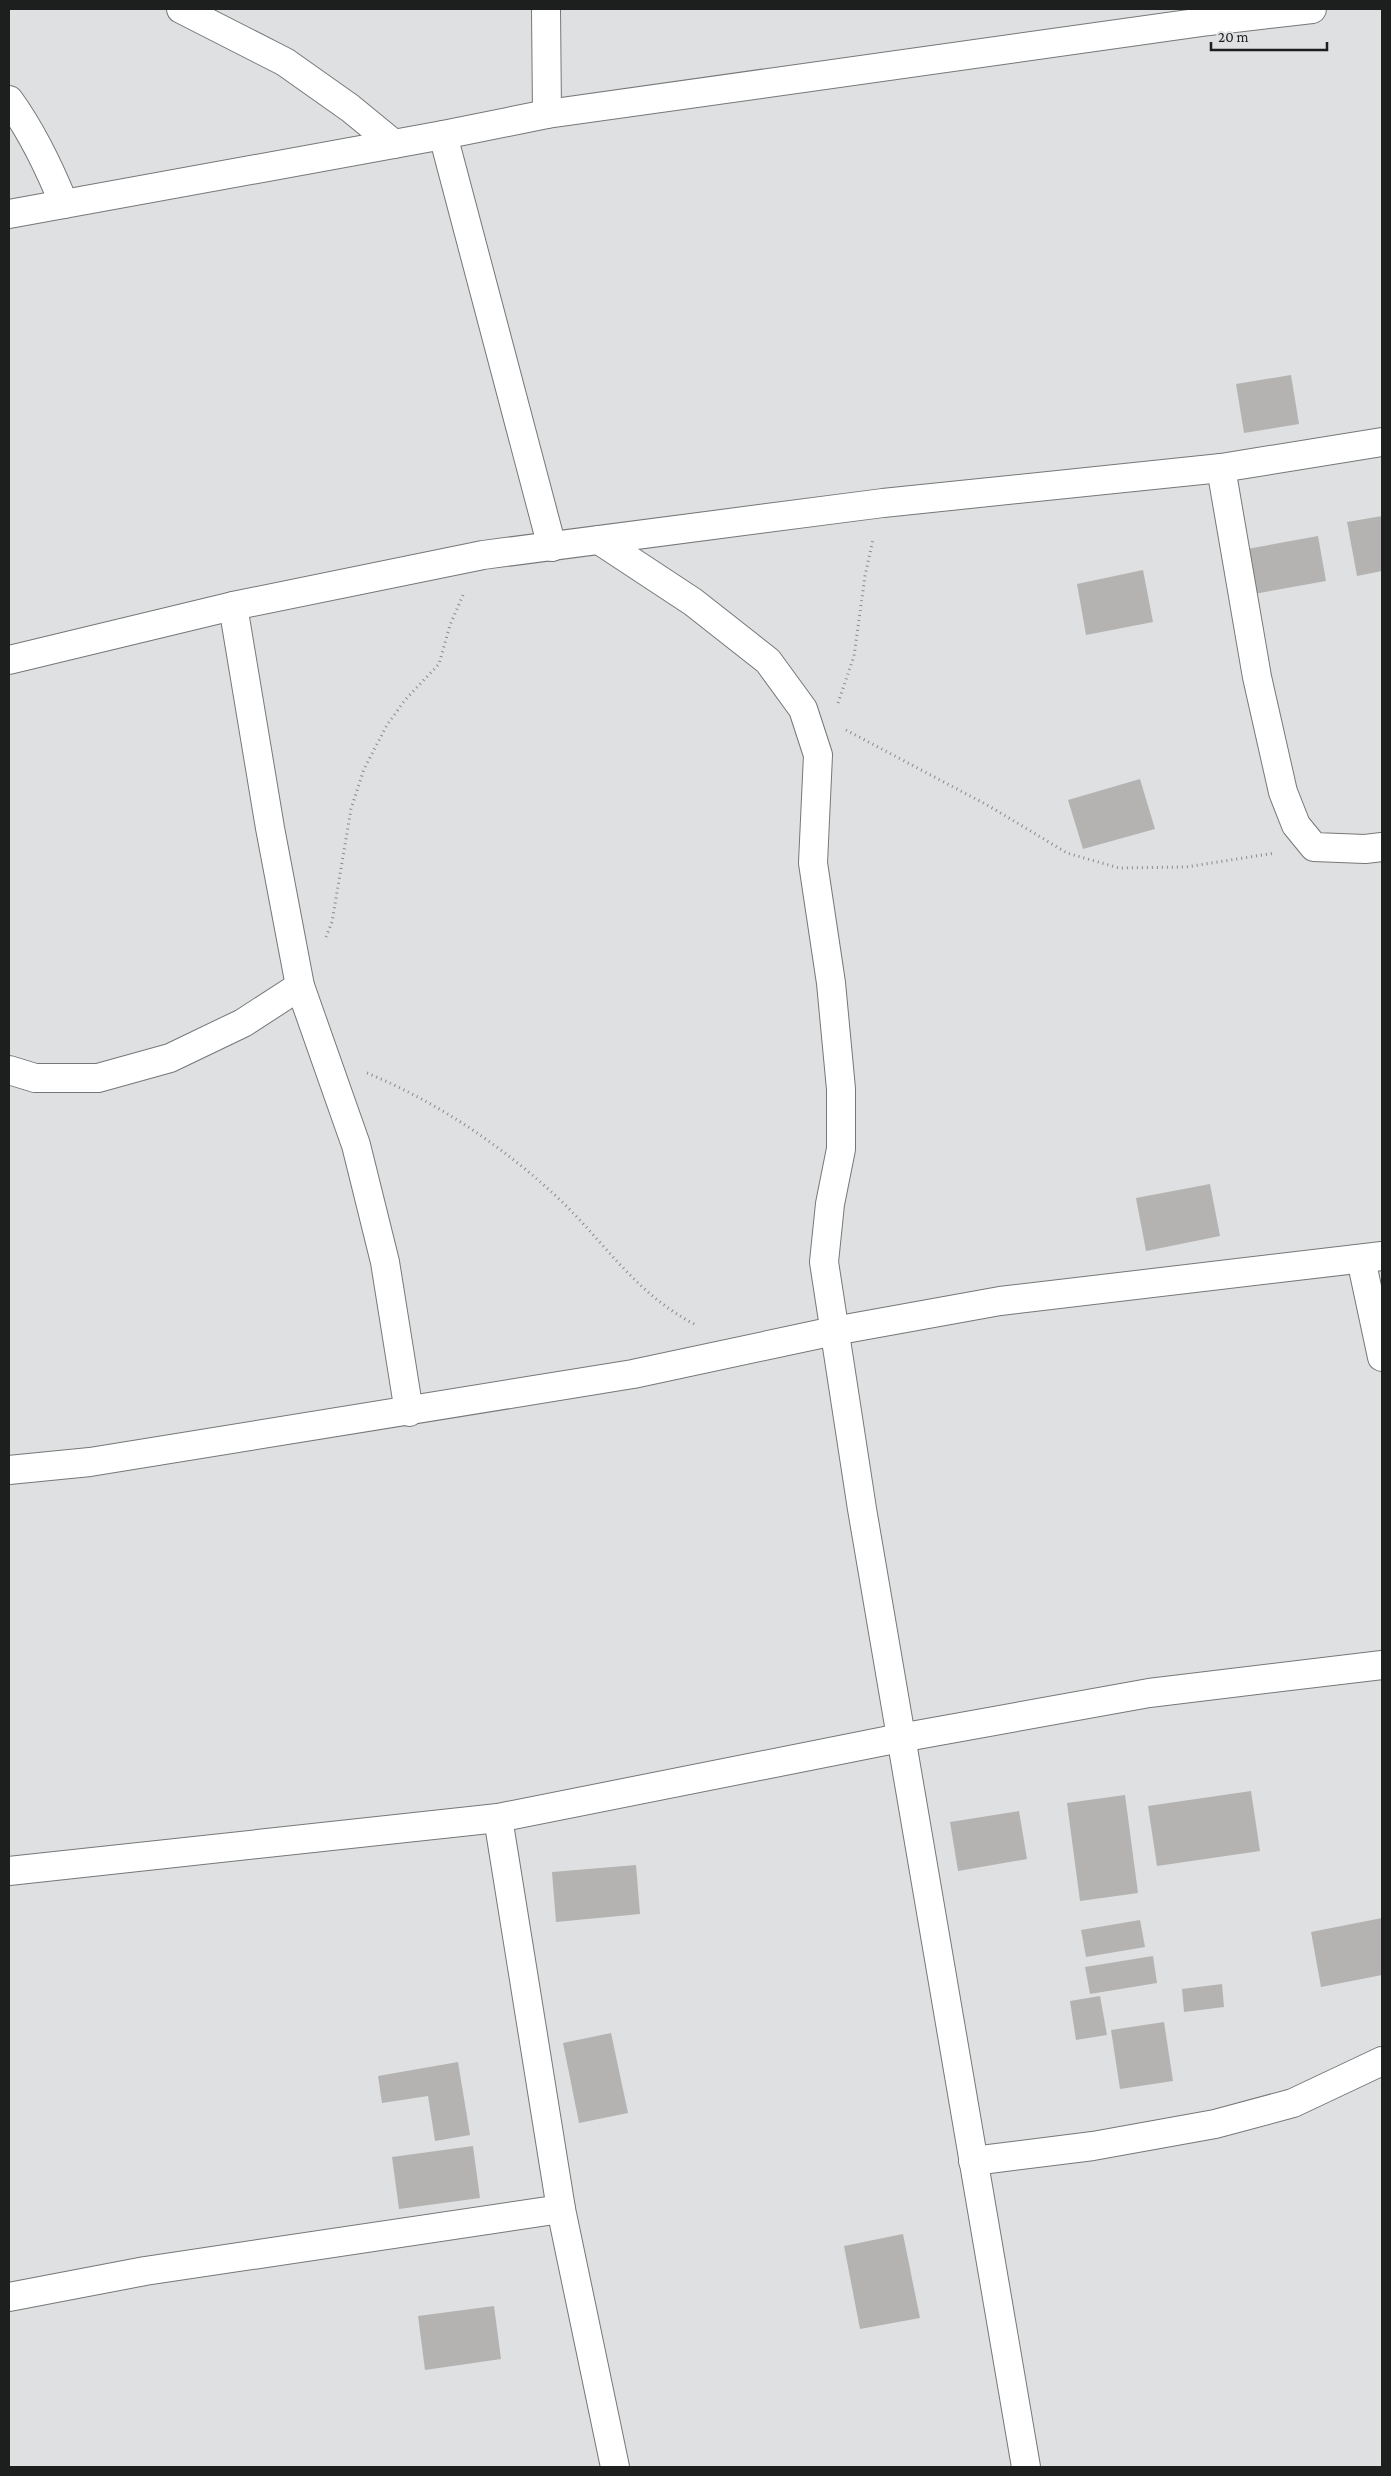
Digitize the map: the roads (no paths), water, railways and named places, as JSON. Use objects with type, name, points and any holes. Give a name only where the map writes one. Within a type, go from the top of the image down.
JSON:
[{"type":"street","points":[[181,9],[285,62],[350,108],[394,144]]},
{"type":"street","points":[[546,9],[548,114]]},
{"type":"street","points":[[9,214],[548,114],[1202,22],[1312,9]]},
{"type":"street","points":[[9,100],[26,124],[46,160],[64,204]]},
{"type":"street","points":[[443,135],[552,547]]},
{"type":"street","points":[[9,660],[233,606],[483,555],[883,503],[1221,468],[1382,442]]},
{"type":"street","points":[[1221,468],[1257,677],[1283,792],[1296,825],[1314,847],[1365,849],[1382,846]]},
{"type":"street","points":[[599,540],[693,602],[768,660],[803,709],[818,755],[813,863],[830,984],[841,1089],[841,1149],[830,1204],[824,1262],[900,1738],[1026,2467]]},
{"type":"street","points":[[233,606],[270,828],[300,986],[356,1145],[385,1262],[409,1412]]},
{"type":"street","points":[[9,1070],[35,1078],[98,1078],[170,1058],[243,1023],[300,986]]},
{"type":"street","points":[[9,1470],[90,1462],[409,1412],[633,1374],[834,1331],[1000,1301],[1372,1257],[1382,1357]]},
{"type":"street","points":[[9,1871],[498,1818],[900,1738],[1149,1693],[1382,1665]]},
{"type":"street","points":[[498,1818],[561,2209],[615,2467]]},
{"type":"street","points":[[973,2161],[1093,2146],[1215,2124],[1293,2103],[1382,2061]]},
{"type":"street","points":[[9,2297],[145,2271],[561,2209]]}]
